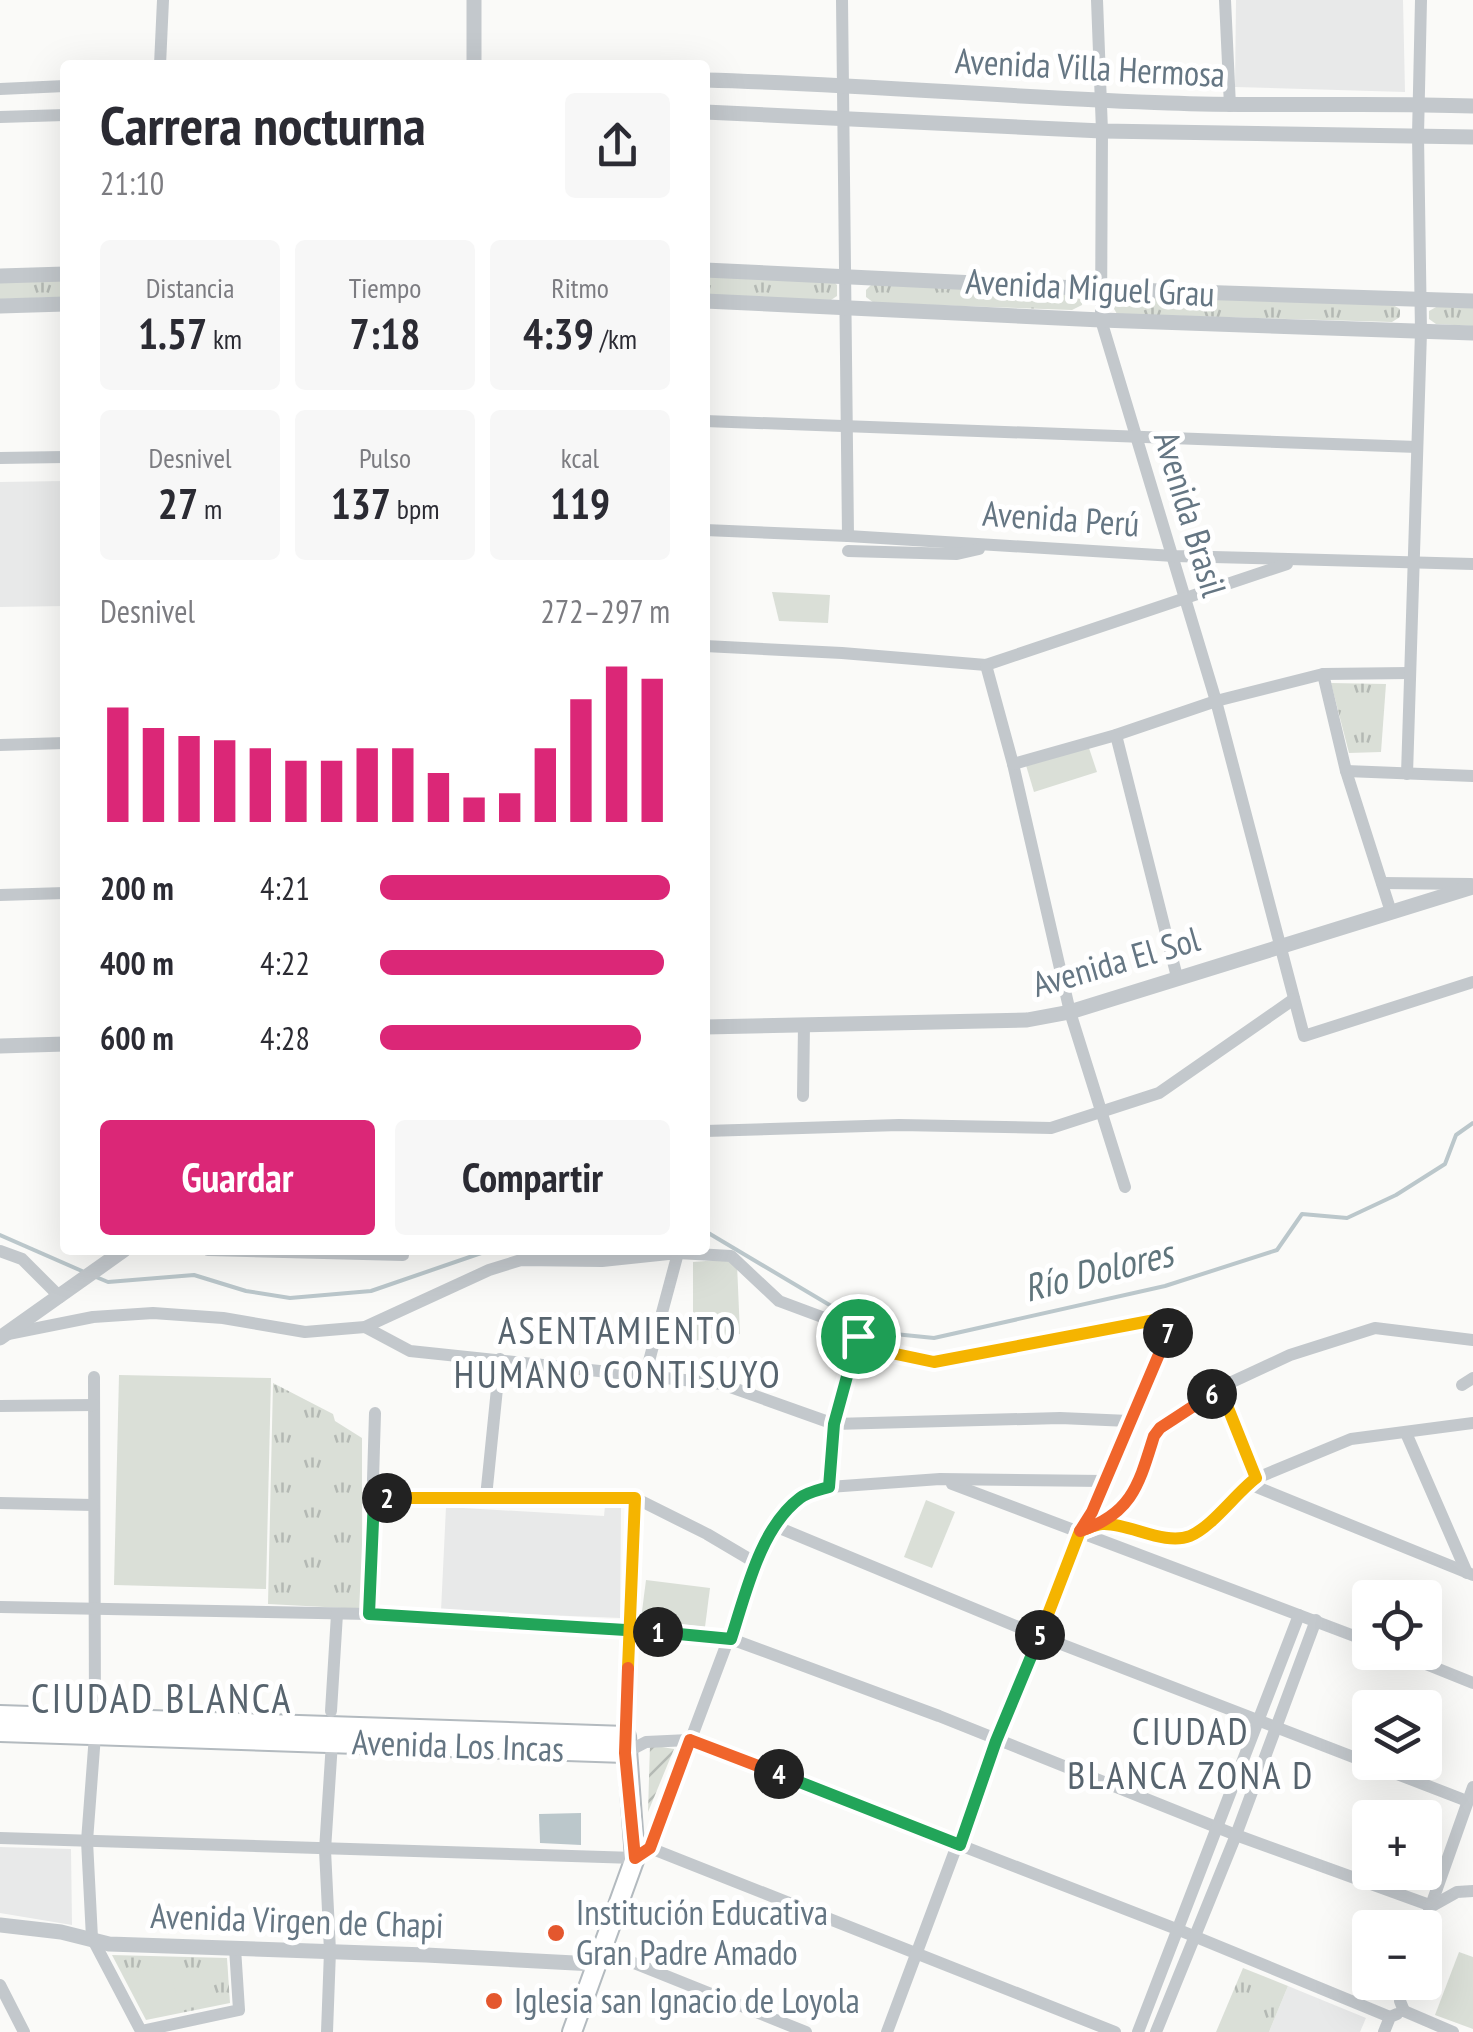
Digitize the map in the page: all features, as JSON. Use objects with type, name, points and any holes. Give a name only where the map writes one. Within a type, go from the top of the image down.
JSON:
[{"type":"main road","name":"Avenida Los Incas","points":[[0,1715],[95,1727],[332,1742],[626,1744]]},
{"type":"main road","name":"Avenida Los Incas","points":[[0,1732],[95,1727],[626,1744]]},
{"type":"main road","points":[[572,2032],[597,1957],[642,1852],[626,1744]]},
{"type":"street","points":[[160,60],[164,0]]},
{"type":"street","points":[[474,0],[474,60]]},
{"type":"street","points":[[842,0],[848,536]]},
{"type":"street","name":"Avenida Brasil","points":[[1097,0],[1102,131],[1100,320],[1216,701],[1304,1036],[1473,982]]},
{"type":"street","points":[[1226,0],[1230,106]]},
{"type":"street","points":[[1406,774],[1421,332],[1418,135],[1422,0]]},
{"type":"street","name":"Avenida Villa Hermosa","points":[[710,80],[842,83],[1230,106],[1473,106]]},
{"type":"street","points":[[0,89],[60,86]]},
{"type":"street","name":"Avenida Villa Hermosa","points":[[710,112],[1102,131],[1473,138]]},
{"type":"street","points":[[0,117],[60,115]]},
{"type":"street","name":"Avenida Miguel Grau","points":[[710,270],[1099,289],[1473,301]]},
{"type":"street","points":[[0,276],[60,274]]},
{"type":"street","name":"Avenida Miguel Grau","points":[[710,301],[1473,334]]},
{"type":"street","points":[[0,306],[60,304]]},
{"type":"street","points":[[710,422],[1417,447]]},
{"type":"street","points":[[0,458],[60,458]]},
{"type":"street","name":"Avenida Perú","points":[[710,530],[1174,556],[1473,564]]},
{"type":"street","points":[[848,551],[957,554],[995,545]]},
{"type":"street","points":[[710,646],[842,652],[986,665],[1294,561]]},
{"type":"street","points":[[986,665],[1070,1012],[1124,1186]]},
{"type":"street","points":[[1013,764],[1216,701],[1323,674],[1409,673]]},
{"type":"street","points":[[1323,674],[1346,772],[1392,912]]},
{"type":"street","points":[[1116,735],[1178,976]]},
{"type":"street","points":[[0,745],[60,743]]},
{"type":"street","points":[[1346,772],[1473,776]]},
{"type":"street","points":[[1382,884],[1473,886]]},
{"type":"street","name":"Avenida El Sol","points":[[710,1028],[1027,1020],[1070,1012],[1473,886]]},
{"type":"street","points":[[0,895],[60,894]]},
{"type":"street","points":[[710,1131],[841,1125],[1052,1128],[1159,1093],[1294,999]]},
{"type":"street","points":[[803,1096],[804,1025]]},
{"type":"street","points":[[0,1046],[60,1044]]},
{"type":"street","points":[[0,1251],[22,1259],[66,1294]]},
{"type":"street","points":[[4,1336],[66,1294],[113,1255]]},
{"type":"street","points":[[4,1336],[93,1317],[153,1313],[223,1318],[306,1332],[365,1327],[490,1270],[521,1260],[602,1261],[659,1255]]},
{"type":"street","points":[[645,1376],[677,1255]]},
{"type":"street","points":[[710,1255],[731,1256],[779,1300],[822,1316],[877,1350],[934,1362],[1176,1316],[1092,1512],[1080,1531],[887,2032]]},
{"type":"street","points":[[365,1327],[410,1351],[722,1384],[834,1424],[1060,1418],[1129,1422]]},
{"type":"street","points":[[1080,1531],[1102,1524],[1132,1496],[1160,1428],[1220,1388],[1290,1355],[1375,1328],[1473,1340]]},
{"type":"street","points":[[829,1487],[834,1424],[858,1336]]},
{"type":"street","points":[[486,1497],[500,1359]]},
{"type":"street","points":[[94,1377],[95,1727],[87,1841],[92,1938],[141,2030],[239,2010],[235,1948]]},
{"type":"street","points":[[1220,1388],[1253,1481],[1470,1574]]},
{"type":"street","points":[[0,1406],[94,1405]]},
{"type":"street","points":[[369,1614],[375,1412]]},
{"type":"street","points":[[1102,1524],[1189,1537],[1253,1481],[1352,1439],[1473,1422]]},
{"type":"street","points":[[1406,1433],[1470,1574]]},
{"type":"street","points":[[642,1852],[731,1639],[766,1539],[804,1495],[829,1487],[940,1479],[1104,1481]]},
{"type":"street","points":[[940,1479],[1352,1635]]},
{"type":"street","points":[[374,1498],[635,1498],[756,1563]]},
{"type":"street","points":[[635,1498],[626,1744],[690,1740],[1397,2014],[1453,2032]]},
{"type":"street","points":[[0,1503],[94,1506]]},
{"type":"street","points":[[777,1527],[1040,1636],[1467,1801]]},
{"type":"street","points":[[0,1608],[369,1614],[731,1639],[939,1716],[1236,1835],[1432,1906],[1457,1892],[1473,1891]]},
{"type":"street","points":[[331,1710],[336,1614]]},
{"type":"street","points":[[1138,2032],[1220,1828],[1299,1615]]},
{"type":"street","points":[[1156,2032],[1236,1835],[1316,1620]]},
{"type":"street","points":[[1441,1670],[1473,1683]]},
{"type":"street","points":[[327,2032],[330,1951],[325,1850],[332,1742]]},
{"type":"street","points":[[1430,1910],[1473,1787]]},
{"type":"street","points":[[0,1838],[325,1850],[642,1852],[916,1950],[1115,2032]]},
{"type":"street","name":"Avenida Virgen de Chapi","points":[[0,1925],[109,1944],[597,1957]]},
{"type":"street","points":[[597,1957],[806,2032]]},
{"type":"street","points":[[0,1985],[24,2032]]},
{"type":"street","points":[[1384,2032],[1397,2014],[1400,2000]]},
{"type":"shaded area","points":[[1236,0],[1403,0],[1405,92],[1235,87]]},
{"type":"shaded area","points":[[60,481],[60,606],[0,607],[0,482]]},
{"type":"shaded area","points":[[605,1506],[621,1507],[620,1618],[441,1611],[446,1507],[604,1516]]},
{"type":"shaded area","points":[[581,1813],[581,1845],[540,1843],[539,1814]]},
{"type":"shaded area","points":[[0,1847],[71,1849],[72,1925],[0,1913]]},
{"type":"shaded area","points":[[1288,1986],[1366,2018],[1360,2032],[1269,2032]]},
{"type":"green space","points":[[710,276],[832,280],[837,285],[837,296],[831,300],[710,296]]},
{"type":"green space","points":[[60,280],[60,297],[0,299],[0,282]]},
{"type":"green space","points":[[872,284],[1074,291],[1082,297],[1082,305],[1072,310],[874,303],[866,297]]},
{"type":"green space","points":[[1117,295],[1393,305],[1400,309],[1400,317],[1392,322],[1117,314],[1109,300]]},
{"type":"green space","points":[[1438,306],[1473,307],[1473,326],[1436,324],[1429,319],[1429,311]]},
{"type":"green space","points":[[772,592],[830,595],[828,623],[779,621]]},
{"type":"green space","points":[[1331,683],[1386,684],[1381,752],[1349,753]]},
{"type":"green space","points":[[1087,742],[1097,772],[1034,792],[1025,762]]},
{"type":"green space","points":[[731,1259],[737,1264],[740,1334],[693,1341],[693,1262]]},
{"type":"green space","points":[[119,1375],[271,1378],[266,1589],[114,1585]]},
{"type":"green space","points":[[273,1383],[333,1414],[335,1421],[362,1438],[362,1609],[268,1604]]},
{"type":"green space","points":[[926,1500],[955,1512],[932,1568],[904,1557]]},
{"type":"green space","points":[[646,1580],[710,1588],[705,1627],[641,1619]]},
{"type":"green space","points":[[650,1745],[674,1749],[648,1812]]},
{"type":"green space","points":[[1459,1952],[1473,1957],[1473,2029],[1435,2015]]},
{"type":"green space","points":[[112,1955],[227,1958],[230,2003],[146,2020]]},
{"type":"green space","points":[[169,1964],[180,2010],[147,2017],[136,1971]]},
{"type":"green space","points":[[1243,1968],[1288,1986],[1269,2032],[1216,2032]]},
{"type":"waterway","name":"Río Dolores","points":[[710,1234],[875,1332],[934,1338],[1165,1286],[1277,1250],[1302,1214],[1347,1218],[1396,1195],[1445,1164],[1456,1135],[1473,1123]]},
{"type":"waterway","name":"Río Dolores","points":[[0,1235],[82,1271]]},
{"type":"waterway","name":"Río Dolores","points":[[96,1277],[108,1282],[194,1275],[246,1291],[290,1298],[371,1291],[475,1255]]},
{"type":"place","name":"Institución Educativa Gran Padre Amado","points":[[556,1933]]},
{"type":"place","name":"Iglesia san Ignacio de Loyola","points":[[494,2001]]},
{"type":"district","name":"ASENTAMIENTO HUMANO CONTISUYO","points":[[618,1353]]},
{"type":"district","name":"CIUDAD BLANCA","points":[[162,1699]]},
{"type":"district","name":"CIUDAD BLANCA ZONA D","points":[[1191,1754]]},
{"type":"route","points":[[858,1336],[834,1424],[829,1487],[804,1495],[766,1539],[731,1639],[629,1630],[369,1614],[374,1498],[635,1498],[629,1630],[625,1753],[635,1858],[650,1848],[690,1740],[960,1845],[996,1741],[1080,1531],[1102,1524],[1189,1537],[1256,1478],[1220,1388],[1160,1428],[1132,1496],[1102,1524],[1080,1531],[1092,1512],[1176,1316],[934,1362],[877,1350],[858,1336]]}]
